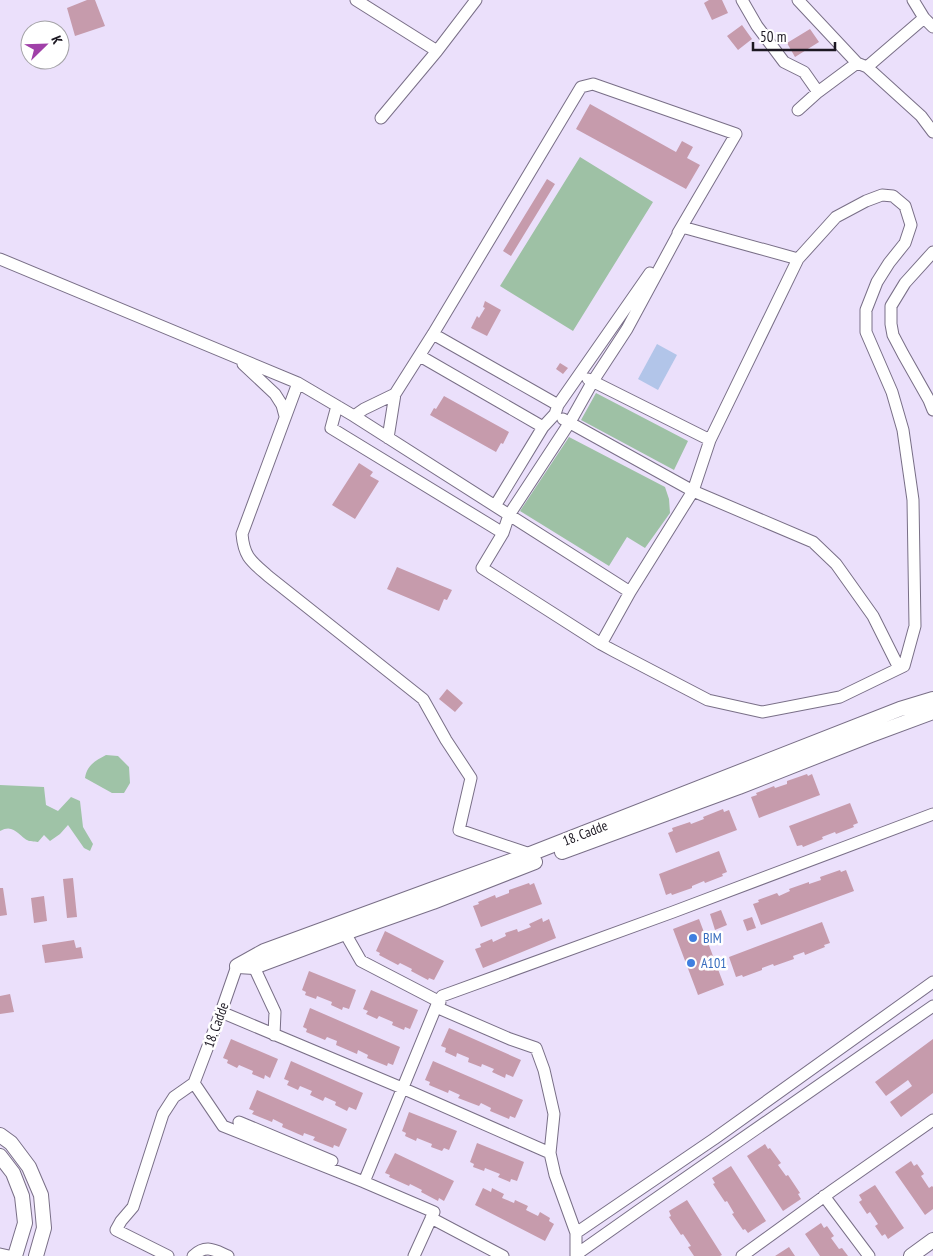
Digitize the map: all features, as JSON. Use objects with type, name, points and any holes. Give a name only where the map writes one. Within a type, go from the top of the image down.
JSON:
[{"type":"street","points":[[356,0],[437,51]]},
{"type":"street","points":[[381,118],[437,51],[476,0]]},
{"type":"street","points":[[742,0],[757,26],[784,62],[804,72],[818,92]]},
{"type":"street","points":[[798,0],[862,65],[921,116],[933,132]]},
{"type":"street","points":[[913,0],[924,18],[933,27]]},
{"type":"street","points":[[798,110],[818,92],[862,65],[924,18]]},
{"type":"street","points":[[388,438],[395,394],[420,356],[581,87],[593,84],[736,134],[682,227],[627,329],[593,381],[570,422],[509,515],[503,533],[482,568],[601,644],[708,700],[762,712],[840,697],[904,666],[915,626],[914,500],[903,430],[892,392],[866,332],[866,310],[877,282],[904,243],[911,225],[905,206],[893,196],[882,195],[866,201],[836,217],[798,259],[710,440],[693,491],[630,592],[601,644]]},
{"type":"street","points":[[682,227],[798,259]]},
{"type":"street","points":[[495,506],[543,427],[682,227]]},
{"type":"street","points":[[933,252],[905,283],[891,306],[891,324],[893,335],[933,410]]},
{"type":"street","points":[[0,260],[298,383],[467,487],[630,592]]},
{"type":"street","points":[[433,334],[556,410],[570,422],[693,491],[813,542],[836,564],[868,608],[899,668]]},
{"type":"street","points":[[420,356],[543,427]]},
{"type":"street","points":[[236,358],[275,394],[282,405],[285,416]]},
{"type":"street","points":[[580,375],[710,440]]},
{"type":"street","points":[[298,383],[242,534],[246,554],[250,561],[268,576],[423,699],[446,740],[471,778],[459,830],[530,854]]},
{"type":"street","points":[[354,416],[395,394]]},
{"type":"street","points":[[337,406],[332,428],[503,533]]},
{"type":"street","points":[[457,506],[467,487]]},
{"type":"street","name":"18. Cadde","points":[[194,1083],[237,966],[264,951],[530,854],[900,709],[933,699]]},
{"type":"street","name":"18. Cadde","points":[[237,966],[254,967],[433,902],[933,712]]},
{"type":"street","points":[[365,1179],[442,996],[666,915],[933,814]]},
{"type":"street","points":[[345,933],[361,962],[438,1005],[510,1039],[536,1048],[544,1070],[554,1114],[550,1152],[555,1175],[576,1233],[577,1255]]},
{"type":"street","points":[[254,967],[275,1012],[274,1035]]},
{"type":"street","points":[[576,1233],[707,1144],[933,982]]},
{"type":"street","points":[[577,1255],[933,1006]]},
{"type":"street","points":[[221,1012],[550,1152]]},
{"type":"street","points":[[168,1256],[116,1230],[133,1207],[163,1114],[174,1097],[194,1083],[222,1126],[365,1179]]},
{"type":"street","points":[[742,1256],[933,1120]]},
{"type":"street","points":[[239,1122],[434,1212],[414,1256]]},
{"type":"street","points":[[0,1135],[11,1143],[29,1167],[41,1195],[44,1228],[36,1256]]},
{"type":"street","points":[[0,1156],[13,1173],[22,1196],[25,1223],[15,1256]]},
{"type":"street","points":[[824,1196],[869,1256]]},
{"type":"street","points":[[431,1218],[503,1256]]},
{"type":"street","points":[[911,1256],[933,1240]]},
{"type":"street","points":[[193,1256],[210,1248],[228,1256]]},
{"type":"street","points":[[0,1254],[9,1256]]},
{"type":"street","points":[[202,1256],[208,1256]]},
{"type":"green space","points":[[580,157],[653,202],[573,331],[500,286]]},
{"type":"green space","points":[[596,393],[688,441],[674,470],[581,420]]},
{"type":"green space","points":[[569,437],[665,487],[669,499],[670,513],[645,548],[627,537],[609,566],[520,511]]},
{"type":"green space","points":[[106,755],[118,756],[129,767],[130,783],[124,793],[112,793],[85,778],[95,761]]},
{"type":"green space","points":[[0,785],[44,787],[46,805],[58,811],[71,797],[80,801],[83,827],[93,844],[90,851],[84,848],[68,825],[50,841],[44,835],[38,842],[29,841],[9,828],[0,831]]},
{"type":"water","points":[[657,344],[677,355],[658,390],[638,379]]},
{"type":"building","points":[[87,0],[95,0],[105,26],[75,36],[67,8]]},
{"type":"building","points":[[709,0],[722,0],[728,13],[712,20],[704,3]]},
{"type":"building","points":[[742,25],[752,39],[738,50],[727,36]]},
{"type":"building","points":[[810,29],[819,42],[795,57],[787,43]]},
{"type":"building","points":[[590,104],[676,152],[682,141],[693,147],[687,158],[700,165],[686,189],[576,129]]},
{"type":"building","points":[[547,179],[555,184],[511,256],[503,251]]},
{"type":"building","points":[[485,301],[501,310],[487,336],[471,328],[477,316],[479,318],[485,308],[483,307]]},
{"type":"building","points":[[560,363],[568,368],[563,374],[556,369]]},
{"type":"building","points":[[444,396],[509,432],[503,444],[501,443],[496,452],[430,415]]},
{"type":"building","points":[[359,463],[373,472],[370,476],[379,481],[355,519],[332,505]]},
{"type":"building","points":[[397,567],[452,590],[447,600],[444,599],[439,611],[387,589]]},
{"type":"building","points":[[447,689],[463,703],[455,712],[439,699]]},
{"type":"building","points":[[807,774],[808,776],[812,774],[820,795],[759,818],[751,797],[757,795],[756,793],[774,786],[775,788],[787,784],[787,781]]},
{"type":"building","points":[[850,803],[858,823],[853,825],[854,827],[822,837],[823,839],[803,847],[802,845],[797,846],[789,826]]},
{"type":"building","points":[[723,809],[724,812],[729,810],[737,830],[676,853],[668,833],[673,831],[672,828],[690,822],[691,824]]},
{"type":"building","points":[[719,851],[727,872],[722,874],[723,876],[705,883],[704,881],[692,886],[692,888],[672,895],[671,893],[666,895],[659,874]]},
{"type":"building","points":[[840,870],[841,872],[846,870],[854,891],[761,925],[753,904],[759,902],[758,900],[777,893],[779,896],[790,891],[789,889],[821,880],[820,877]]},
{"type":"building","points":[[73,878],[77,917],[67,918],[63,879]]},
{"type":"building","points":[[529,883],[530,885],[534,883],[542,904],[481,927],[473,906],[495,895],[496,898],[509,893],[509,890]]},
{"type":"building","points":[[0,888],[3,888],[7,915],[0,916]]},
{"type":"building","points":[[44,896],[47,921],[34,923],[31,898]]},
{"type":"building","points":[[721,910],[727,925],[715,930],[710,914]]},
{"type":"building","points":[[752,917],[756,928],[747,931],[743,920]]},
{"type":"building","points":[[542,918],[543,922],[549,919],[556,938],[483,968],[475,949],[481,947],[480,944],[492,939],[493,942],[506,936],[505,933],[517,929],[518,932],[531,927],[529,924]]},
{"type":"building","points":[[699,919],[724,985],[698,995],[673,929]]},
{"type":"building","points":[[822,922],[830,943],[824,945],[825,947],[805,955],[804,952],[793,956],[794,959],[774,966],[773,964],[743,977],[742,975],[736,977],[729,957]]},
{"type":"building","points":[[385,931],[444,961],[434,980],[429,978],[428,980],[411,971],[412,969],[400,963],[398,965],[379,955],[380,953],[376,951]]},
{"type":"building","points":[[74,940],[76,948],[81,947],[83,958],[45,963],[42,945]]},
{"type":"building","points":[[309,971],[356,990],[349,1009],[343,1007],[342,1010],[331,1005],[332,1002],[317,996],[316,999],[305,995],[306,992],[302,990]]},
{"type":"building","points":[[371,990],[418,1010],[410,1029],[405,1027],[404,1030],[392,1025],[393,1022],[379,1016],[377,1019],[366,1014],[368,1011],[363,1009]]},
{"type":"building","points":[[10,994],[14,1012],[0,1014],[0,996]]},
{"type":"building","points":[[310,1008],[400,1047],[393,1065],[388,1063],[387,1066],[367,1058],[368,1055],[358,1050],[357,1054],[336,1045],[337,1041],[327,1037],[325,1040],[306,1032],[307,1029],[303,1027]]},
{"type":"building","points":[[449,1028],[521,1060],[513,1077],[506,1074],[505,1078],[492,1072],[494,1069],[482,1064],[481,1067],[468,1062],[469,1058],[457,1053],[456,1057],[445,1052],[446,1048],[441,1046]]},
{"type":"building","points":[[231,1039],[278,1059],[270,1078],[265,1075],[264,1079],[252,1074],[253,1071],[239,1065],[237,1068],[227,1063],[228,1060],[223,1058]]},
{"type":"building","points":[[933,1039],[933,1093],[901,1117],[890,1102],[912,1086],[908,1080],[886,1096],[875,1082]]},
{"type":"building","points":[[291,1061],[363,1093],[356,1110],[349,1107],[347,1111],[335,1105],[336,1102],[325,1097],[323,1101],[310,1095],[312,1091],[300,1086],[298,1090],[287,1085],[289,1081],[284,1079]]},
{"type":"building","points":[[433,1061],[523,1100],[515,1118],[510,1116],[509,1119],[490,1111],[491,1108],[481,1103],[479,1106],[458,1098],[460,1095],[449,1090],[448,1093],[429,1085],[430,1082],[425,1080]]},
{"type":"building","points":[[257,1090],[347,1129],[339,1147],[334,1145],[333,1148],[313,1140],[315,1137],[304,1133],[303,1136],[282,1127],[283,1124],[273,1119],[272,1122],[252,1114],[254,1111],[249,1109]]},
{"type":"building","points":[[409,1112],[457,1131],[449,1150],[444,1148],[442,1151],[431,1147],[432,1144],[417,1138],[416,1141],[405,1136],[406,1133],[402,1131]]},
{"type":"building","points":[[477,1143],[524,1162],[517,1181],[511,1179],[510,1182],[498,1177],[500,1174],[485,1168],[484,1171],[473,1167],[474,1164],[470,1162]]},
{"type":"building","points":[[765,1144],[781,1163],[778,1165],[786,1176],[788,1175],[800,1193],[798,1194],[801,1199],[783,1211],[747,1156]]},
{"type":"building","points":[[395,1153],[454,1181],[444,1201],[439,1198],[438,1201],[410,1184],[409,1186],[389,1177],[390,1175],[385,1173]]},
{"type":"building","points":[[911,1161],[914,1166],[917,1164],[924,1174],[921,1176],[929,1188],[933,1187],[933,1209],[925,1215],[895,1172]]},
{"type":"building","points":[[731,1166],[766,1221],[748,1233],[745,1229],[743,1230],[732,1214],[734,1213],[727,1201],[725,1202],[713,1184],[715,1183],[712,1178]]},
{"type":"building","points":[[875,1185],[904,1228],[888,1239],[885,1234],[882,1236],[875,1226],[878,1224],[870,1212],[867,1214],[859,1202],[862,1200],[859,1195]]},
{"type":"building","points":[[483,1188],[491,1192],[492,1188],[504,1194],[502,1198],[514,1203],[515,1200],[528,1206],[526,1210],[538,1216],[540,1212],[550,1218],[549,1221],[554,1224],[545,1241],[475,1205]]},
{"type":"building","points":[[687,1200],[722,1255],[694,1256],[688,1247],[691,1246],[669,1217],[671,1216],[669,1211]]},
{"type":"building","points":[[821,1223],[824,1228],[827,1226],[834,1236],[831,1238],[839,1249],[842,1248],[848,1256],[820,1256],[805,1234]]},
{"type":"building","points":[[789,1247],[795,1256],[775,1256]]},
{"type":"place","name":"BIM","points":[[693,938]]},
{"type":"place","name":"A101","points":[[691,963]]}]
